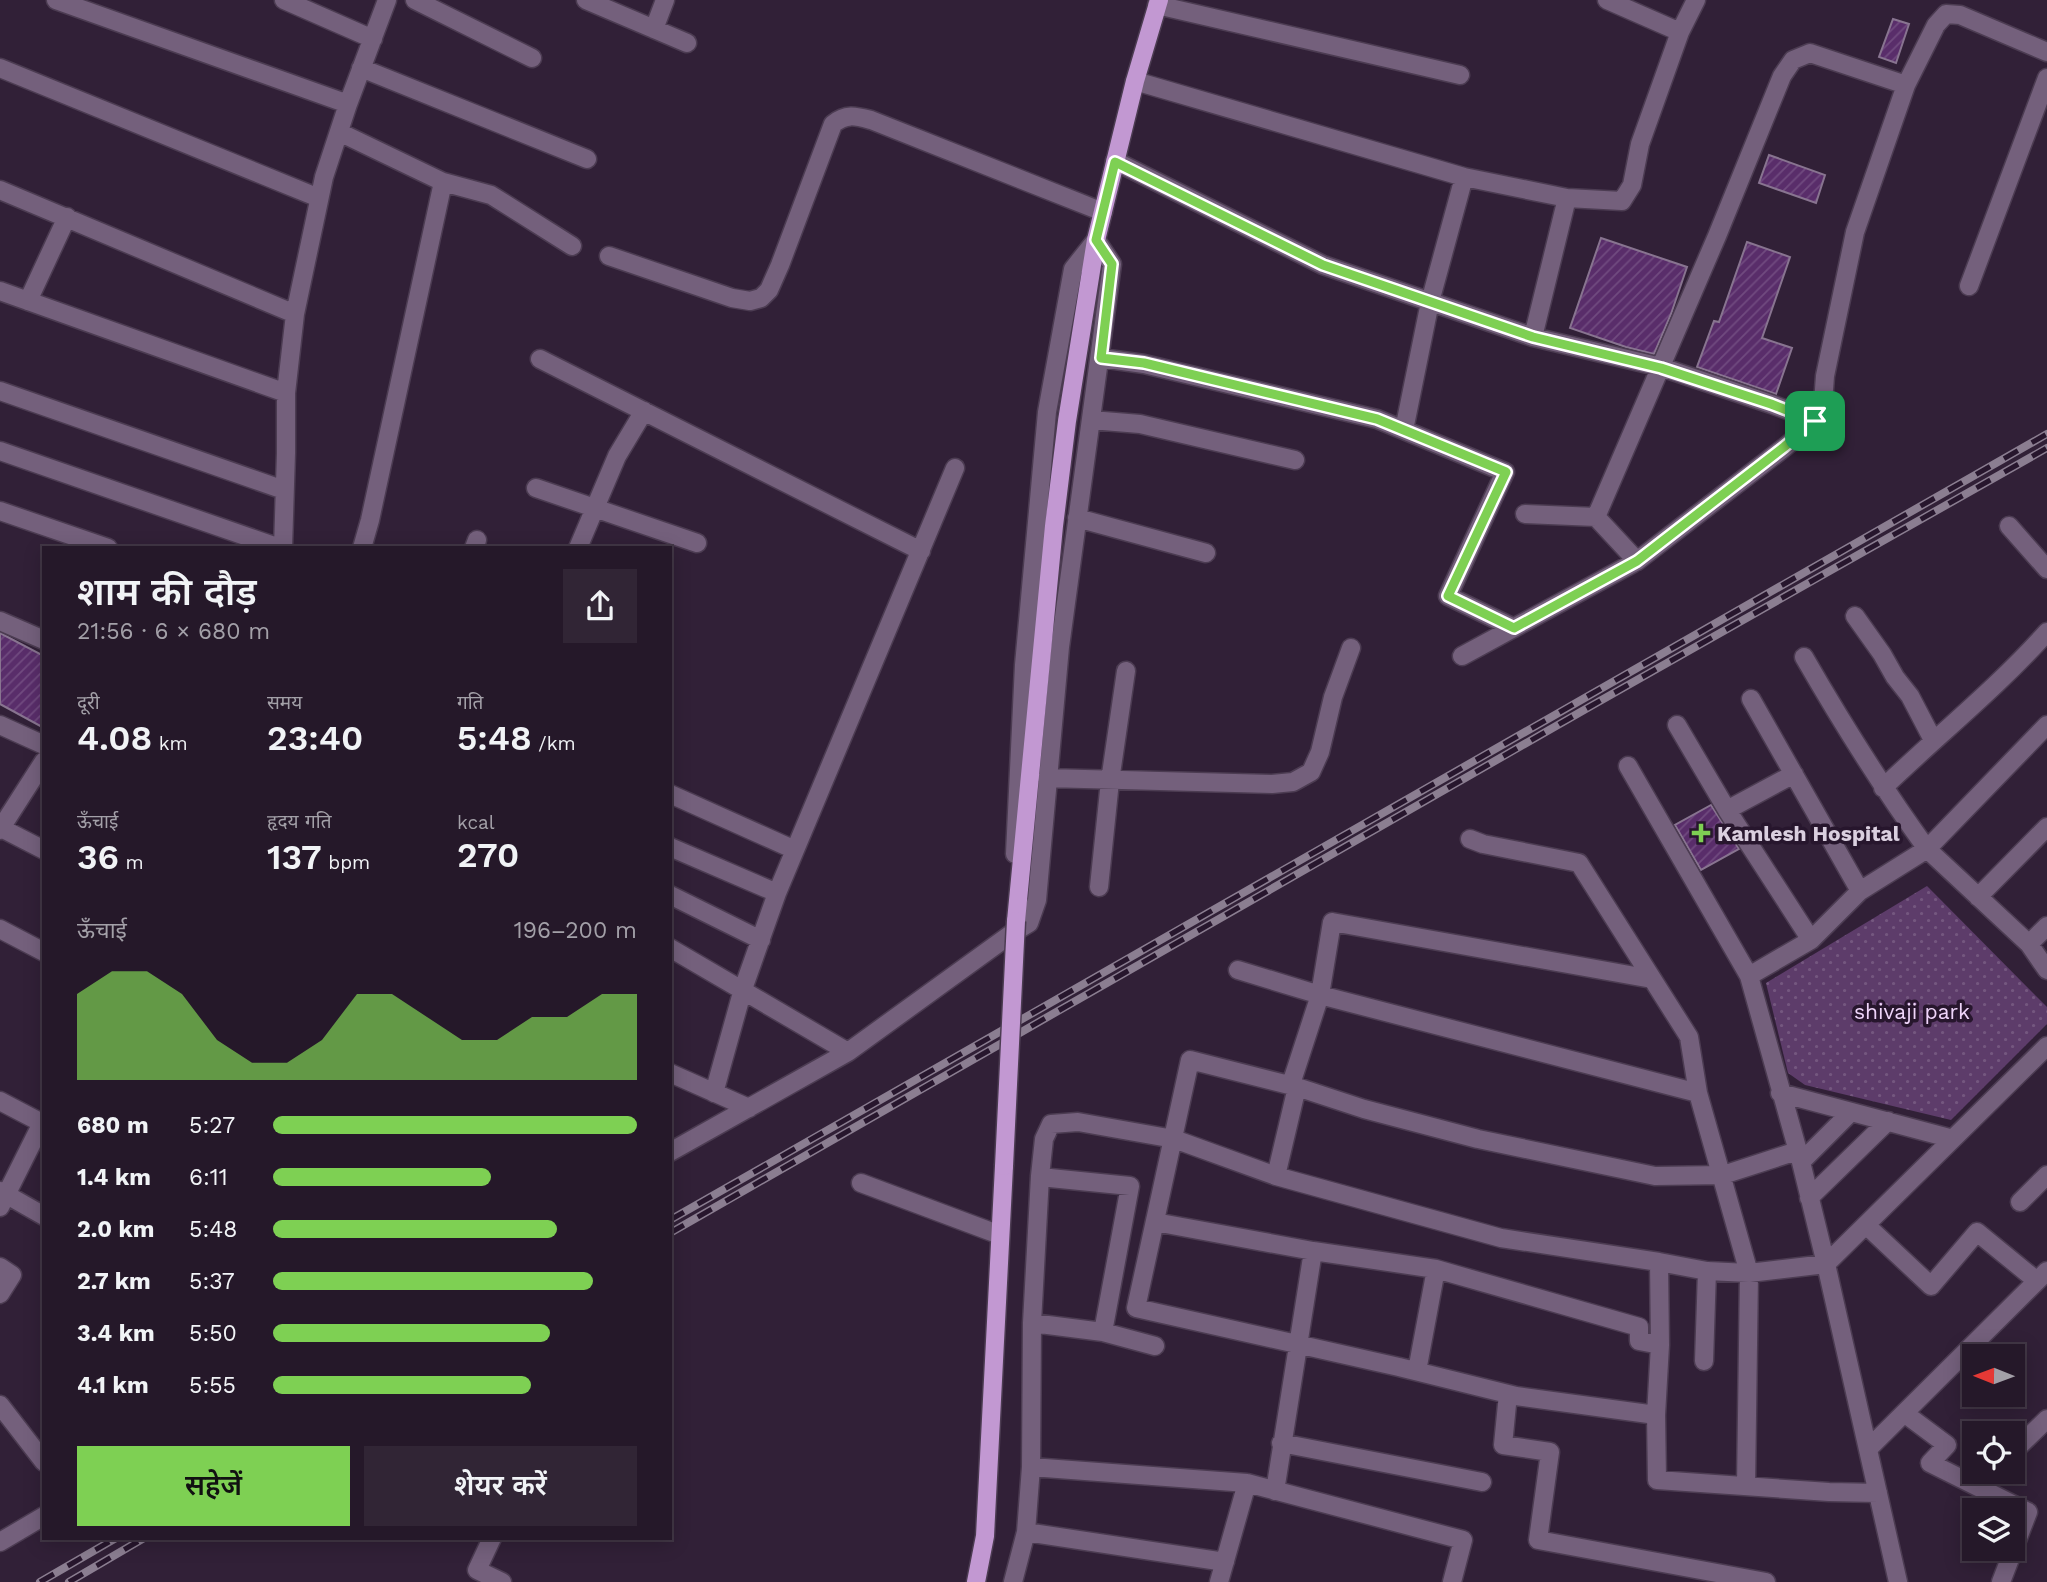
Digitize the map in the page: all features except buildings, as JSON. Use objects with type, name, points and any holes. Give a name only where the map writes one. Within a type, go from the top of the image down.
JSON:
[{"type":"main road","points":[[976,1582],[985,1536],[1014,927],[1054,526],[1067,421],[1096,240],[1135,81],[1158,3]]},
{"type":"street","points":[[56,0],[348,104]]},
{"type":"street","points":[[284,0],[373,38]]},
{"type":"street","points":[[281,546],[286,393],[295,314],[318,198],[348,104],[387,0]]},
{"type":"street","points":[[415,0],[532,58]]},
{"type":"street","points":[[586,0],[687,43]]},
{"type":"street","points":[[654,29],[665,0]]},
{"type":"street","points":[[1607,0],[1680,32]]},
{"type":"street","points":[[1135,81],[1464,177],[1567,198],[1622,201],[1632,185],[1640,144],[1680,32],[1696,0]]},
{"type":"street","points":[[1158,3],[1460,75]]},
{"type":"street","points":[[1462,656],[1637,561],[1815,421],[1824,402],[1825,376],[1855,232],[1906,85],[1936,25],[1946,14],[1960,15],[2045,46]]},
{"type":"street","points":[[1596,517],[1723,223],[1782,76],[1793,60],[1810,53],[1906,85]]},
{"type":"street","points":[[0,68],[318,198]]},
{"type":"street","points":[[361,68],[587,159]]},
{"type":"street","points":[[1969,286],[2047,78]]},
{"type":"street","points":[[609,256],[732,298],[750,301],[761,298],[769,290],[780,265],[833,124],[841,117],[855,116],[871,120],[1103,212]]},
{"type":"street","points":[[339,132],[443,182],[491,195],[572,246]]},
{"type":"street","points":[[1115,162],[1323,265],[1533,337],[1661,368],[1815,421]]},
{"type":"street","points":[[1404,430],[1430,302],[1464,177]]},
{"type":"street","points":[[363,546],[443,182]]},
{"type":"street","points":[[0,190],[295,314]]},
{"type":"street","points":[[1533,337],[1567,198]]},
{"type":"street","points":[[28,301],[67,217]]},
{"type":"street","points":[[672,1151],[848,1052],[1014,927],[1029,923],[1037,900],[1060,647],[1112,264],[1096,240]]},
{"type":"street","points":[[0,291],[286,393]]},
{"type":"street","points":[[1101,358],[1144,363],[1377,419],[1506,472],[1448,596],[1514,628]]},
{"type":"street","points":[[540,359],[921,551]]},
{"type":"street","points":[[0,391],[284,490]]},
{"type":"street","points":[[579,546],[617,456],[644,411]]},
{"type":"street","points":[[1091,420],[1140,424],[1295,460]]},
{"type":"street","points":[[0,451],[275,546]]},
{"type":"street","points":[[714,1093],[743,989],[777,893],[955,468]]},
{"type":"street","points":[[536,488],[698,542]]},
{"type":"street","points":[[0,511],[102,546]]},
{"type":"street","points":[[1525,514],[1596,517],[1637,561]]},
{"type":"street","points":[[1077,517],[1206,553]]},
{"type":"street","points":[[2009,526],[2047,569]]},
{"type":"street","points":[[1855,617],[1910,696],[1933,740]]},
{"type":"street","points":[[0,621],[42,639]]},
{"type":"street","points":[[1883,788],[2016,667],[2047,632]]},
{"type":"street","points":[[1047,778],[1272,784],[1293,782],[1311,772],[1320,752],[1333,697],[1351,648]]},
{"type":"street","points":[[1804,657],[1883,788],[1927,849],[2029,944],[2047,970]]},
{"type":"street","points":[[1099,887],[1110,781],[1126,671]]},
{"type":"street","points":[[1751,699],[1860,891]]},
{"type":"street","points":[[0,725],[42,745]]},
{"type":"street","points":[[1677,725],[1727,810],[1811,940]]},
{"type":"street","points":[[1749,976],[1811,940],[1860,891],[1927,849],[2047,725]]},
{"type":"street","points":[[42,764],[1,829],[42,849]]},
{"type":"street","points":[[1628,766],[1749,976],[1826,1264],[1898,1582]]},
{"type":"street","points":[[1727,810],[1794,774]]},
{"type":"street","points":[[672,795],[795,850]]},
{"type":"street","points":[[1978,897],[2047,827]]},
{"type":"street","points":[[1470,839],[1579,863],[1689,1037],[1698,1093],[1749,1273],[1746,1486]]},
{"type":"street","points":[[672,848],[777,893]]},
{"type":"street","points":[[672,896],[761,940]]},
{"type":"street","points":[[1276,1176],[1297,1087],[1293,1081],[1320,995],[1332,922],[1652,979]]},
{"type":"street","points":[[2029,944],[2047,926]]},
{"type":"street","points":[[0,929],[42,951]]},
{"type":"street","points":[[672,949],[848,1052]]},
{"type":"street","points":[[1238,970],[1320,995],[1698,1093]]},
{"type":"street","points":[[1016,1582],[1026,1532],[1031,1466],[1032,1323],[1040,1175],[1044,1139],[1051,1124],[1078,1122],[1174,1139],[1276,1176],[1501,1238],[1707,1271],[1749,1273],[1826,1264],[2047,1046]]},
{"type":"street","points":[[1656,1415],[1508,1394],[1136,1308],[1190,1060],[1297,1087],[1478,1139],[1655,1176],[1723,1175],[1799,1157],[1851,1112]]},
{"type":"street","points":[[672,1074],[749,1108]]},
{"type":"street","points":[[1780,1093],[1954,1139]]},
{"type":"street","points":[[0,1101],[42,1123],[2,1198],[42,1215]]},
{"type":"street","points":[[1809,1198],[1888,1121]]},
{"type":"street","points":[[1040,1175],[1130,1186],[1103,1332]]},
{"type":"street","points":[[2020,1202],[2045,1181]]},
{"type":"street","points":[[861,1182],[1000,1235]]},
{"type":"street","points":[[1155,1222],[1313,1251],[1436,1269],[1639,1327],[1639,1341],[1660,1345]]},
{"type":"street","points":[[1866,1225],[1931,1286],[1977,1232],[2042,1275],[1868,1449]]},
{"type":"street","points":[[1275,1490],[1313,1251]]},
{"type":"street","points":[[1659,1262],[1657,1480],[1878,1493]]},
{"type":"street","points":[[0,1267],[12,1275],[0,1294]]},
{"type":"street","points":[[1417,1371],[1436,1269]]},
{"type":"street","points":[[1704,1361],[1707,1271]]},
{"type":"street","points":[[1032,1323],[1103,1332],[1155,1346]]},
{"type":"street","points":[[1508,1394],[1503,1445],[1550,1452],[1538,1539],[1759,1581]]},
{"type":"street","points":[[0,1405],[42,1459]]},
{"type":"street","points":[[1903,1413],[1947,1445],[1930,1463],[2028,1513],[2001,1582]]},
{"type":"street","points":[[2025,1440],[2047,1419]]},
{"type":"street","points":[[1281,1443],[1482,1482]]},
{"type":"street","points":[[1031,1466],[1247,1483],[1463,1540],[1452,1582]]},
{"type":"street","points":[[1220,1582],[1247,1483]]},
{"type":"street","points":[[0,1542],[42,1517]]},
{"type":"street","points":[[1026,1532],[1225,1562]]},
{"type":"street","points":[[491,1540],[473,1576],[502,1582]]},
{"type":"green space","name":"shivaji park","points":[[1927,886],[2047,1007],[2047,1024],[1951,1120],[1805,1085],[1788,1073],[1766,983]]},
{"type":"railway","points":[[672,1219],[2047,434]]},
{"type":"railway","points":[[672,1232],[2047,448]]},
{"type":"railway","points":[[40,1582],[113,1540]]},
{"type":"railway","points":[[69,1582],[141,1540]]},
{"type":"place","name":"Kamlesh Hospital","points":[[1701,833]]},
{"type":"route","points":[[1115,162],[1323,265],[1533,337],[1661,368],[1815,421],[1637,561],[1514,628],[1448,596],[1506,472],[1377,419],[1144,363],[1101,358],[1112,264],[1096,240],[1115,162]]}]
